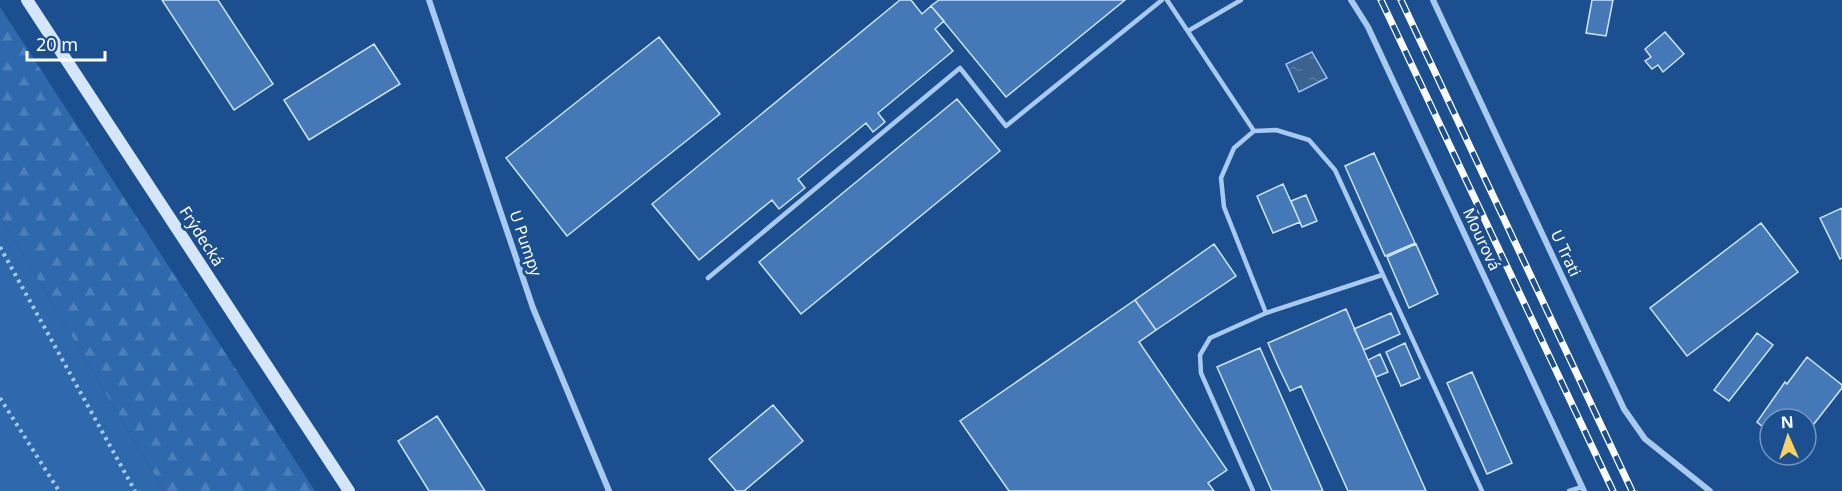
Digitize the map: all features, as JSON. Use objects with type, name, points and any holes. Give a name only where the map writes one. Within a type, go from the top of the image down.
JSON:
[{"type":"main road","name":"Frýdecká","points":[[27,0],[349,491]]},
{"type":"street","name":"U Pumpy","points":[[429,0],[533,308],[609,491]]},
{"type":"street","name":"Mourová","points":[[1351,0],[1373,38],[1583,489]]},
{"type":"street","name":"U Trati","points":[[1433,0],[1624,409],[1645,439],[1710,491]]},
{"type":"lane","points":[[708,278],[960,68],[1006,126],[1162,0]]},
{"type":"lane","points":[[1167,0],[1254,131]]},
{"type":"lane","points":[[1188,31],[1241,0]]},
{"type":"lane","points":[[1266,313],[1224,207],[1221,177],[1234,148],[1254,131],[1276,130],[1309,140],[1335,170],[1482,491]]},
{"type":"lane","points":[[1253,491],[1201,373],[1200,355],[1210,338],[1266,313],[1382,275]]},
{"type":"lane","points":[[1569,491],[1583,489]]},
{"type":"path","points":[[0,247],[135,491]]},
{"type":"path","points":[[0,398],[59,491]]},
{"type":"green space","points":[[0,7],[315,491],[164,491],[0,216]]},
{"type":"green space","points":[[0,216],[164,491],[0,491]]},
{"type":"water","points":[[1312,52],[1327,78],[1299,92],[1286,64]]},
{"type":"building","points":[[162,0],[218,0],[273,84],[234,110]]},
{"type":"building","points":[[900,0],[911,0],[922,14],[931,6],[944,21],[935,29],[953,51],[878,113],[885,122],[873,132],[866,123],[798,179],[805,188],[779,209],[772,200],[699,260],[652,204]]},
{"type":"building","points":[[939,0],[1125,0],[1006,97],[931,6]]},
{"type":"building","points":[[1592,0],[1613,0],[1606,36],[1586,33]]},
{"type":"building","points":[[1665,32],[1684,54],[1663,72],[1658,65],[1652,69],[1645,61],[1651,57],[1645,49]]},
{"type":"building","points":[[659,37],[720,114],[567,236],[506,158]]},
{"type":"building","points":[[374,44],[400,84],[309,140],[284,100]]},
{"type":"building","points":[[957,99],[1000,151],[801,314],[759,262]]},
{"type":"building","points":[[1374,153],[1415,243],[1385,256],[1345,166]]},
{"type":"building","points":[[1283,184],[1300,222],[1273,233],[1257,196]]},
{"type":"building","points":[[1306,195],[1317,221],[1302,227],[1291,201]]},
{"type":"building","points":[[1842,208],[1842,258],[1840,259],[1820,218]]},
{"type":"building","points":[[1761,223],[1798,272],[1687,356],[1650,308]]},
{"type":"building","points":[[1214,244],[1236,276],[1156,330],[1135,300]]},
{"type":"building","points":[[1416,244],[1438,294],[1409,308],[1387,257]]},
{"type":"building","points":[[1135,300],[1156,330],[1139,342],[1227,470],[1208,483],[1214,491],[1009,491],[960,421]]},
{"type":"building","points":[[1346,309],[1426,491],[1348,491],[1301,386],[1290,391],[1278,366],[1268,343]]},
{"type":"building","points":[[1391,313],[1400,334],[1364,350],[1354,329]]},
{"type":"building","points":[[1757,333],[1773,345],[1729,401],[1714,390]]},
{"type":"building","points":[[1405,343],[1420,378],[1401,386],[1386,352]]},
{"type":"building","points":[[1260,348],[1323,491],[1272,491],[1217,367]]},
{"type":"building","points":[[1380,354],[1388,372],[1376,377],[1368,360]]},
{"type":"building","points":[[1807,357],[1842,385],[1842,388],[1818,419],[1818,407],[1768,407],[1785,382],[1787,384]]},
{"type":"building","points":[[1472,372],[1512,463],[1487,474],[1447,383]]},
{"type":"building","points":[[773,405],[803,441],[744,491],[736,491],[709,459]]},
{"type":"building","points":[[437,416],[485,491],[429,491],[398,441]]},
{"type":"railway","points":[[1381,0],[1613,491]]},
{"type":"railway","points":[[1401,0],[1632,491]]}]
